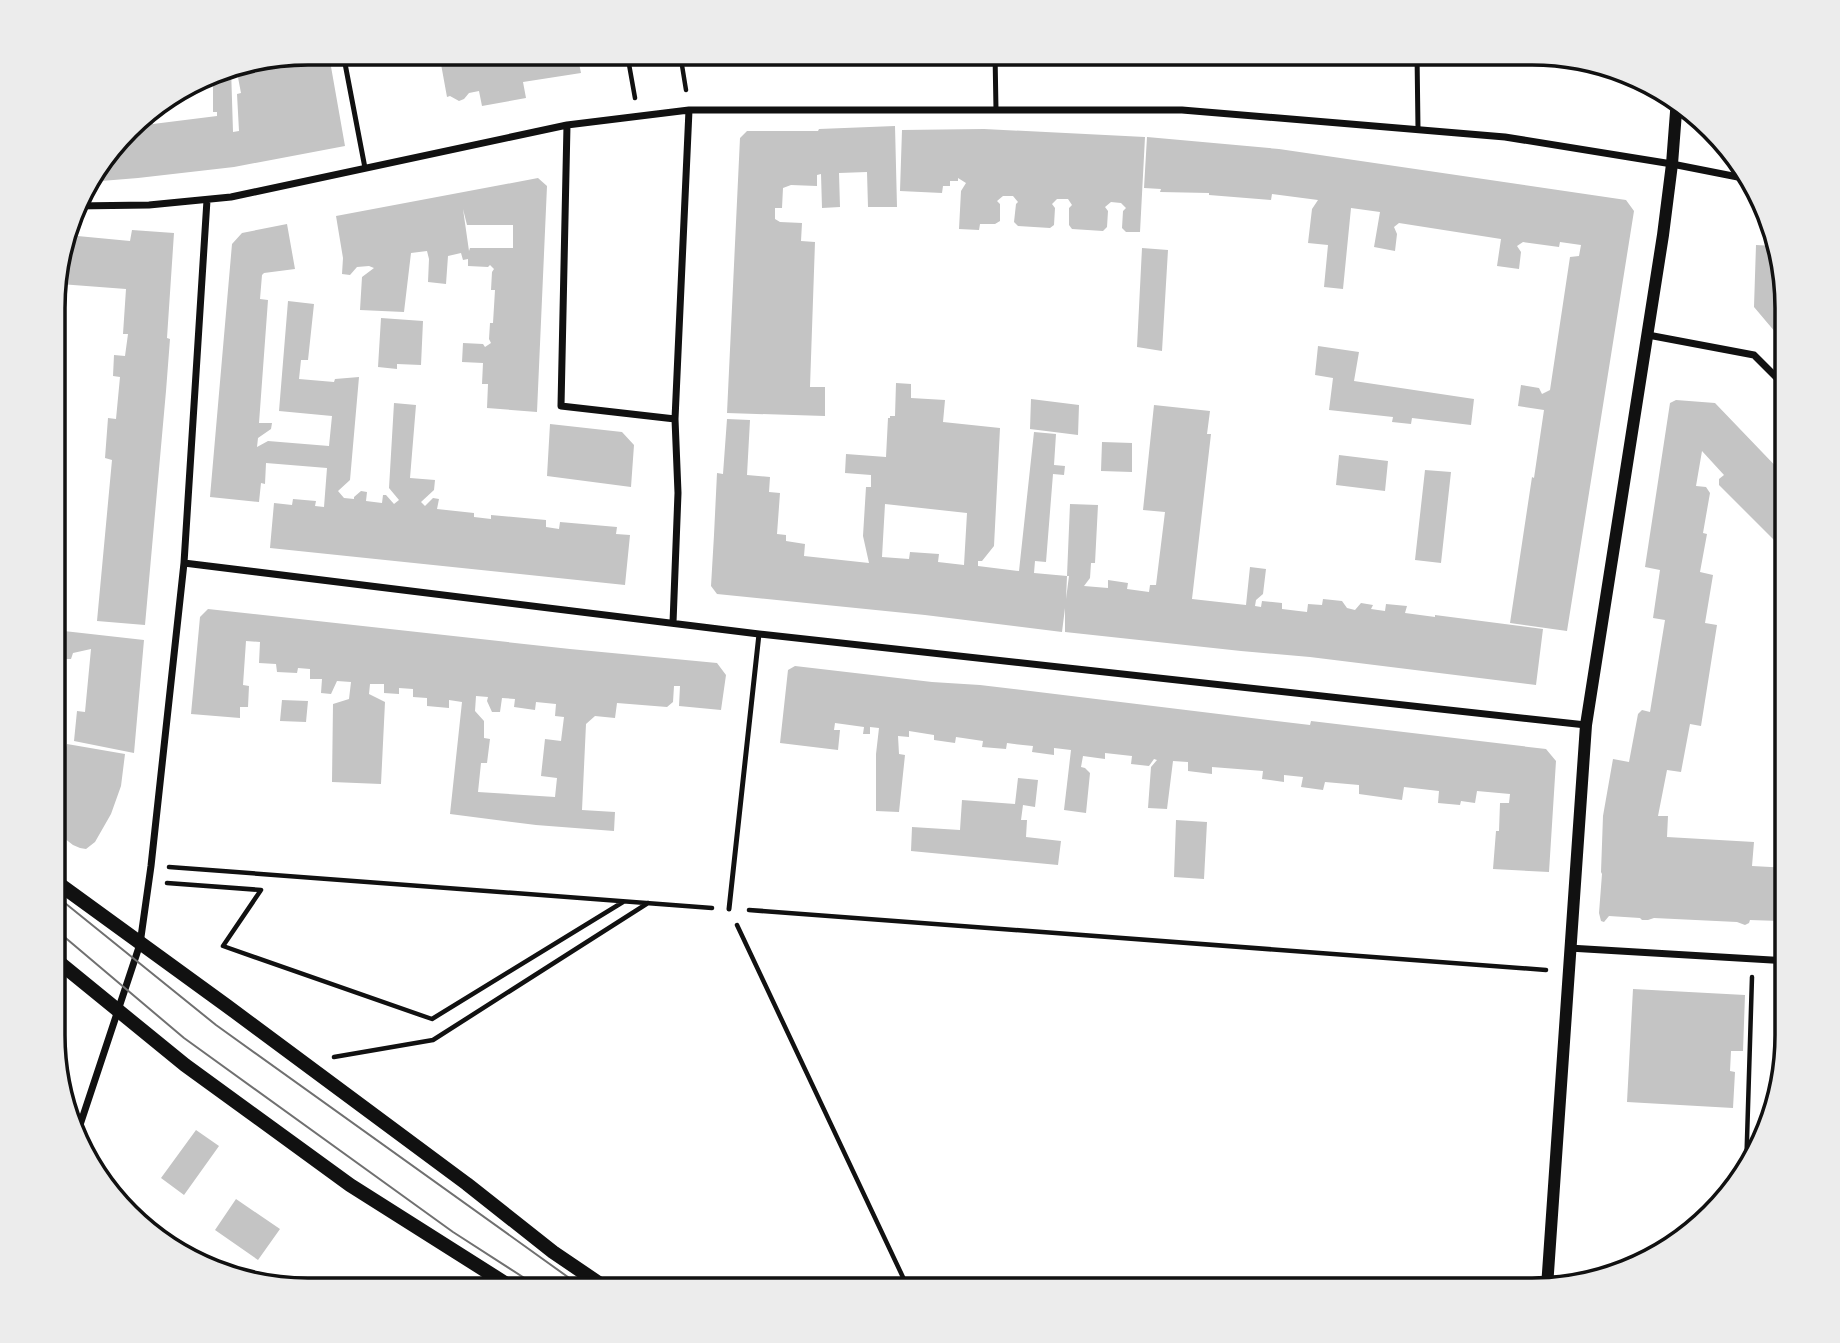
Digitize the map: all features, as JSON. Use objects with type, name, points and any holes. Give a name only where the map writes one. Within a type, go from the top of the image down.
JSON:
[{"type":"main road","points":[[65,888],[591,1278]]},
{"type":"main road","points":[[65,967],[185,1065],[350,1185],[497,1278]]},
{"type":"street","points":[[673,623],[678,493],[675,419],[689,110]]},
{"type":"street","points":[[87,206],[149,205],[231,198],[567,125],[689,110],[1182,110],[1506,137],[1737,177]]},
{"type":"street","points":[[1548,1277],[1586,726],[1648,335],[1672,164],[1676,112]]},
{"type":"street","points":[[567,125],[561,406],[675,419]]},
{"type":"street","points":[[81,1122],[140,944],[149,881],[184,563],[207,201]]},
{"type":"street","points":[[1648,335],[1754,355],[1775,376]]},
{"type":"street","points":[[184,563],[759,634],[1586,726]]},
{"type":"street","points":[[1569,948],[1775,960]]},
{"type":"lane","points":[[345,65],[365,169]]},
{"type":"lane","points":[[995,65],[996,110]]},
{"type":"lane","points":[[1417,65],[1418,129]]},
{"type":"lane","points":[[729,909],[759,634]]},
{"type":"path","points":[[630,65],[638,116]]},
{"type":"path","points":[[682,65],[689,110]]},
{"type":"path","points":[[151,866],[1568,972]]},
{"type":"path","points":[[149,881],[261,890],[223,946],[432,1019],[624,901]]},
{"type":"path","points":[[303,1062],[433,1040],[649,903]]},
{"type":"path","points":[[729,909],[903,1278]]},
{"type":"path","points":[[1747,1149],[1754,959]]},
{"type":"building","points":[[292,65],[331,65],[345,146],[234,167],[100,181],[125,147],[152,121],[153,124],[217,116],[217,112],[213,112],[213,85],[231,77],[233,132],[239,131],[237,94],[241,93],[238,75],[260,69]]},
{"type":"building","points":[[441,65],[579,65],[581,73],[523,82],[526,98],[482,106],[479,91],[469,93],[459,101],[447,97]]},
{"type":"building","points":[[895,126],[897,207],[868,207],[867,172],[839,173],[840,207],[822,208],[821,174],[817,175],[817,186],[791,185],[783,188],[782,208],[775,208],[775,219],[780,222],[802,223],[801,241],[815,242],[810,387],[825,387],[825,416],[727,413],[740,138],[747,131],[818,131]]},
{"type":"building","points":[[984,129],[1145,137],[1140,232],[1126,232],[1122,228],[1123,211],[1126,208],[1121,203],[1111,202],[1105,207],[1108,211],[1107,227],[1103,231],[1072,229],[1069,225],[1069,208],[1072,205],[1068,199],[1057,199],[1052,204],[1055,208],[1054,225],[1050,228],[1018,226],[1014,222],[1018,202],[1013,196],[1003,196],[997,201],[1000,204],[1000,221],[995,224],[980,224],[979,230],[959,229],[961,191],[966,183],[958,178],[958,181],[950,181],[950,186],[943,186],[942,193],[900,191],[902,130]]},
{"type":"building","points":[[1147,137],[1279,149],[1626,200],[1634,211],[1567,631],[1510,623],[1544,410],[1518,406],[1521,385],[1539,388],[1542,394],[1550,390],[1570,257],[1579,256],[1581,245],[1560,242],[1559,247],[1523,242],[1517,246],[1521,252],[1519,269],[1497,266],[1501,239],[1399,223],[1394,227],[1397,234],[1395,251],[1374,247],[1380,212],[1351,208],[1343,289],[1324,287],[1328,245],[1308,243],[1312,209],[1318,200],[1272,194],[1271,200],[1209,193],[1160,192],[1161,189],[1144,188]]},
{"type":"building","points":[[538,178],[547,186],[537,412],[487,408],[488,384],[482,384],[483,363],[462,362],[463,343],[483,344],[485,347],[491,343],[490,323],[493,323],[495,290],[491,290],[494,269],[490,265],[468,266],[468,259],[463,260],[461,253],[448,256],[446,284],[428,282],[427,251],[411,253],[404,312],[360,310],[362,277],[374,268],[357,267],[350,275],[342,274],[343,258],[336,216]],"holes":[[[463,209],[467,225],[513,225],[513,248],[470,248],[469,251]]]},
{"type":"building","points":[[287,224],[295,269],[262,275],[260,299],[268,300],[259,423],[272,423],[271,429],[258,438],[257,447],[268,441],[329,446],[332,416],[279,411],[288,301],[314,304],[308,360],[301,360],[299,379],[334,382],[335,379],[359,377],[350,480],[338,491],[344,498],[354,499],[361,491],[367,492],[366,501],[382,503],[383,495],[394,504],[399,500],[389,488],[394,403],[416,405],[410,478],[435,480],[434,490],[421,502],[425,506],[433,498],[439,499],[437,509],[474,513],[474,517],[491,519],[491,515],[546,520],[546,527],[559,529],[560,522],[617,527],[616,534],[630,535],[625,585],[270,548],[274,503],[292,505],[293,499],[316,501],[315,506],[324,507],[327,468],[266,463],[265,484],[261,483],[259,502],[210,497],[232,244],[242,233]]},
{"type":"building","points":[[132,230],[174,233],[167,338],[170,339],[145,625],[97,621],[112,460],[105,458],[108,418],[116,419],[120,377],[113,376],[114,355],[125,356],[128,334],[123,334],[126,289],[66,284],[76,236],[130,241]]},
{"type":"building","points":[[1756,245],[1767,246],[1775,292],[1775,332],[1754,307]]},
{"type":"building","points":[[1142,248],[1168,250],[1162,351],[1137,347]]},
{"type":"building","points":[[381,318],[423,321],[421,365],[397,364],[397,369],[378,367]]},
{"type":"building","points":[[1318,346],[1359,352],[1354,381],[1474,399],[1471,425],[1412,418],[1411,424],[1392,422],[1393,417],[1329,410],[1333,378],[1315,375]]},
{"type":"building","points":[[896,383],[911,384],[911,398],[945,400],[943,422],[1000,428],[994,546],[982,561],[978,561],[978,566],[1019,571],[1034,432],[1056,434],[1054,465],[1065,466],[1064,475],[1053,474],[1046,562],[1035,561],[1034,573],[1067,576],[1070,504],[1098,505],[1095,563],[1091,563],[1090,578],[1084,586],[1108,588],[1108,580],[1128,583],[1127,589],[1149,592],[1150,585],[1156,585],[1165,512],[1143,510],[1154,405],[1210,411],[1207,434],[1211,434],[1192,599],[1246,605],[1250,567],[1266,569],[1263,594],[1256,600],[1255,606],[1261,607],[1262,601],[1282,603],[1282,609],[1307,612],[1308,604],[1322,605],[1323,599],[1342,601],[1347,608],[1355,610],[1361,603],[1373,605],[1371,609],[1385,611],[1386,604],[1407,606],[1405,613],[1543,629],[1536,685],[1310,657],[1065,632],[1065,608],[1062,632],[717,594],[711,586],[717,473],[723,474],[727,419],[750,420],[747,475],[770,477],[769,492],[780,493],[777,534],[786,535],[786,541],[805,544],[804,556],[869,563],[863,536],[866,487],[871,487],[871,475],[845,473],[846,454],[886,457],[888,418],[895,416]],"holes":[[[885,504],[967,513],[964,565],[938,562],[939,554],[910,552],[909,559],[882,557]]]},
{"type":"building","points":[[1031,399],[1079,405],[1078,435],[1030,429]]},
{"type":"building","points":[[1676,400],[1715,403],[1775,466],[1775,541],[1719,485],[1719,479],[1724,475],[1702,451],[1696,486],[1706,487],[1710,493],[1703,533],[1707,534],[1700,572],[1713,575],[1705,623],[1717,625],[1701,726],[1690,724],[1681,772],[1667,770],[1658,816],[1668,816],[1667,837],[1754,842],[1752,866],[1775,867],[1775,921],[1750,920],[1745,925],[1737,922],[1654,918],[1642,920],[1609,916],[1604,922],[1601,921],[1599,913],[1603,816],[1613,759],[1629,762],[1638,714],[1642,710],[1650,712],[1665,620],[1653,618],[1660,570],[1645,567],[1670,403]]},
{"type":"building","points":[[550,424],[622,432],[634,445],[631,487],[547,476]]},
{"type":"building","points":[[1102,442],[1132,443],[1132,472],[1101,471]]},
{"type":"building","points":[[1339,455],[1388,461],[1385,491],[1336,485]]},
{"type":"building","points":[[1425,470],[1451,472],[1441,563],[1415,560]]},
{"type":"building","points":[[208,609],[717,663],[726,675],[721,710],[679,706],[680,686],[674,686],[673,702],[667,707],[617,703],[615,718],[595,716],[586,724],[582,810],[615,812],[614,831],[450,814],[462,702],[449,700],[449,708],[427,706],[427,698],[413,697],[413,689],[399,688],[399,694],[384,693],[384,684],[370,684],[369,694],[385,702],[381,784],[332,782],[333,704],[349,699],[351,682],[337,681],[331,694],[321,693],[322,679],[310,679],[310,669],[298,668],[297,673],[277,672],[276,664],[259,663],[260,642],[246,641],[243,685],[249,686],[248,707],[240,707],[240,718],[191,714],[200,617]],"holes":[[[476,696],[488,697],[492,712],[500,712],[502,698],[515,699],[514,707],[535,710],[536,702],[556,704],[555,716],[564,717],[561,741],[545,739],[541,776],[557,778],[555,797],[478,792],[481,763],[487,763],[490,739],[484,738],[484,721],[475,711]]]},
{"type":"building","points":[[65,631],[144,640],[134,753],[74,741],[77,711],[85,712],[91,649],[73,653],[71,659],[65,659]]},
{"type":"building","points":[[795,666],[1546,749],[1556,761],[1549,872],[1493,869],[1500,803],[1509,803],[1510,794],[1477,791],[1475,803],[1461,801],[1460,805],[1438,803],[1439,791],[1404,787],[1402,800],[1359,794],[1359,785],[1325,782],[1323,790],[1301,787],[1303,777],[1284,775],[1284,782],[1262,779],[1263,771],[1212,767],[1212,774],[1188,771],[1188,762],[1173,761],[1167,809],[1148,808],[1151,767],[1157,760],[1154,759],[1149,766],[1131,764],[1132,756],[1105,753],[1105,759],[1083,756],[1081,767],[1090,773],[1086,813],[1064,810],[1071,750],[1054,748],[1054,755],[1032,752],[1033,746],[1007,743],[1006,749],[982,747],[983,741],[956,737],[955,743],[934,740],[934,735],[909,731],[909,737],[898,736],[899,754],[905,755],[899,812],[876,811],[879,728],[870,727],[870,734],[863,734],[864,727],[835,723],[834,730],[840,730],[838,750],[780,743],[788,670]]},
{"type":"building","points":[[282,700],[308,701],[306,722],[280,721]]},
{"type":"building","points":[[67,744],[125,754],[121,786],[111,814],[95,842],[86,849],[65,839]]},
{"type":"building","points":[[1018,778],[1038,780],[1035,807],[1023,805],[1021,820],[1027,820],[1026,837],[1061,841],[1058,865],[911,851],[912,827],[960,830],[962,800],[1015,804]]},
{"type":"building","points":[[1176,820],[1207,822],[1204,879],[1174,877]]},
{"type":"building","points":[[1633,989],[1745,995],[1743,1051],[1731,1051],[1730,1071],[1735,1072],[1733,1108],[1627,1102]]},
{"type":"building","points":[[196,1130],[219,1146],[184,1195],[161,1178]]},
{"type":"building","points":[[236,1199],[280,1229],[258,1260],[215,1230]]},
{"type":"tram line","points":[[65,903],[216,1025],[569,1278]]},
{"type":"tram line","points":[[65,937],[184,1038],[453,1232],[524,1278]]}]
